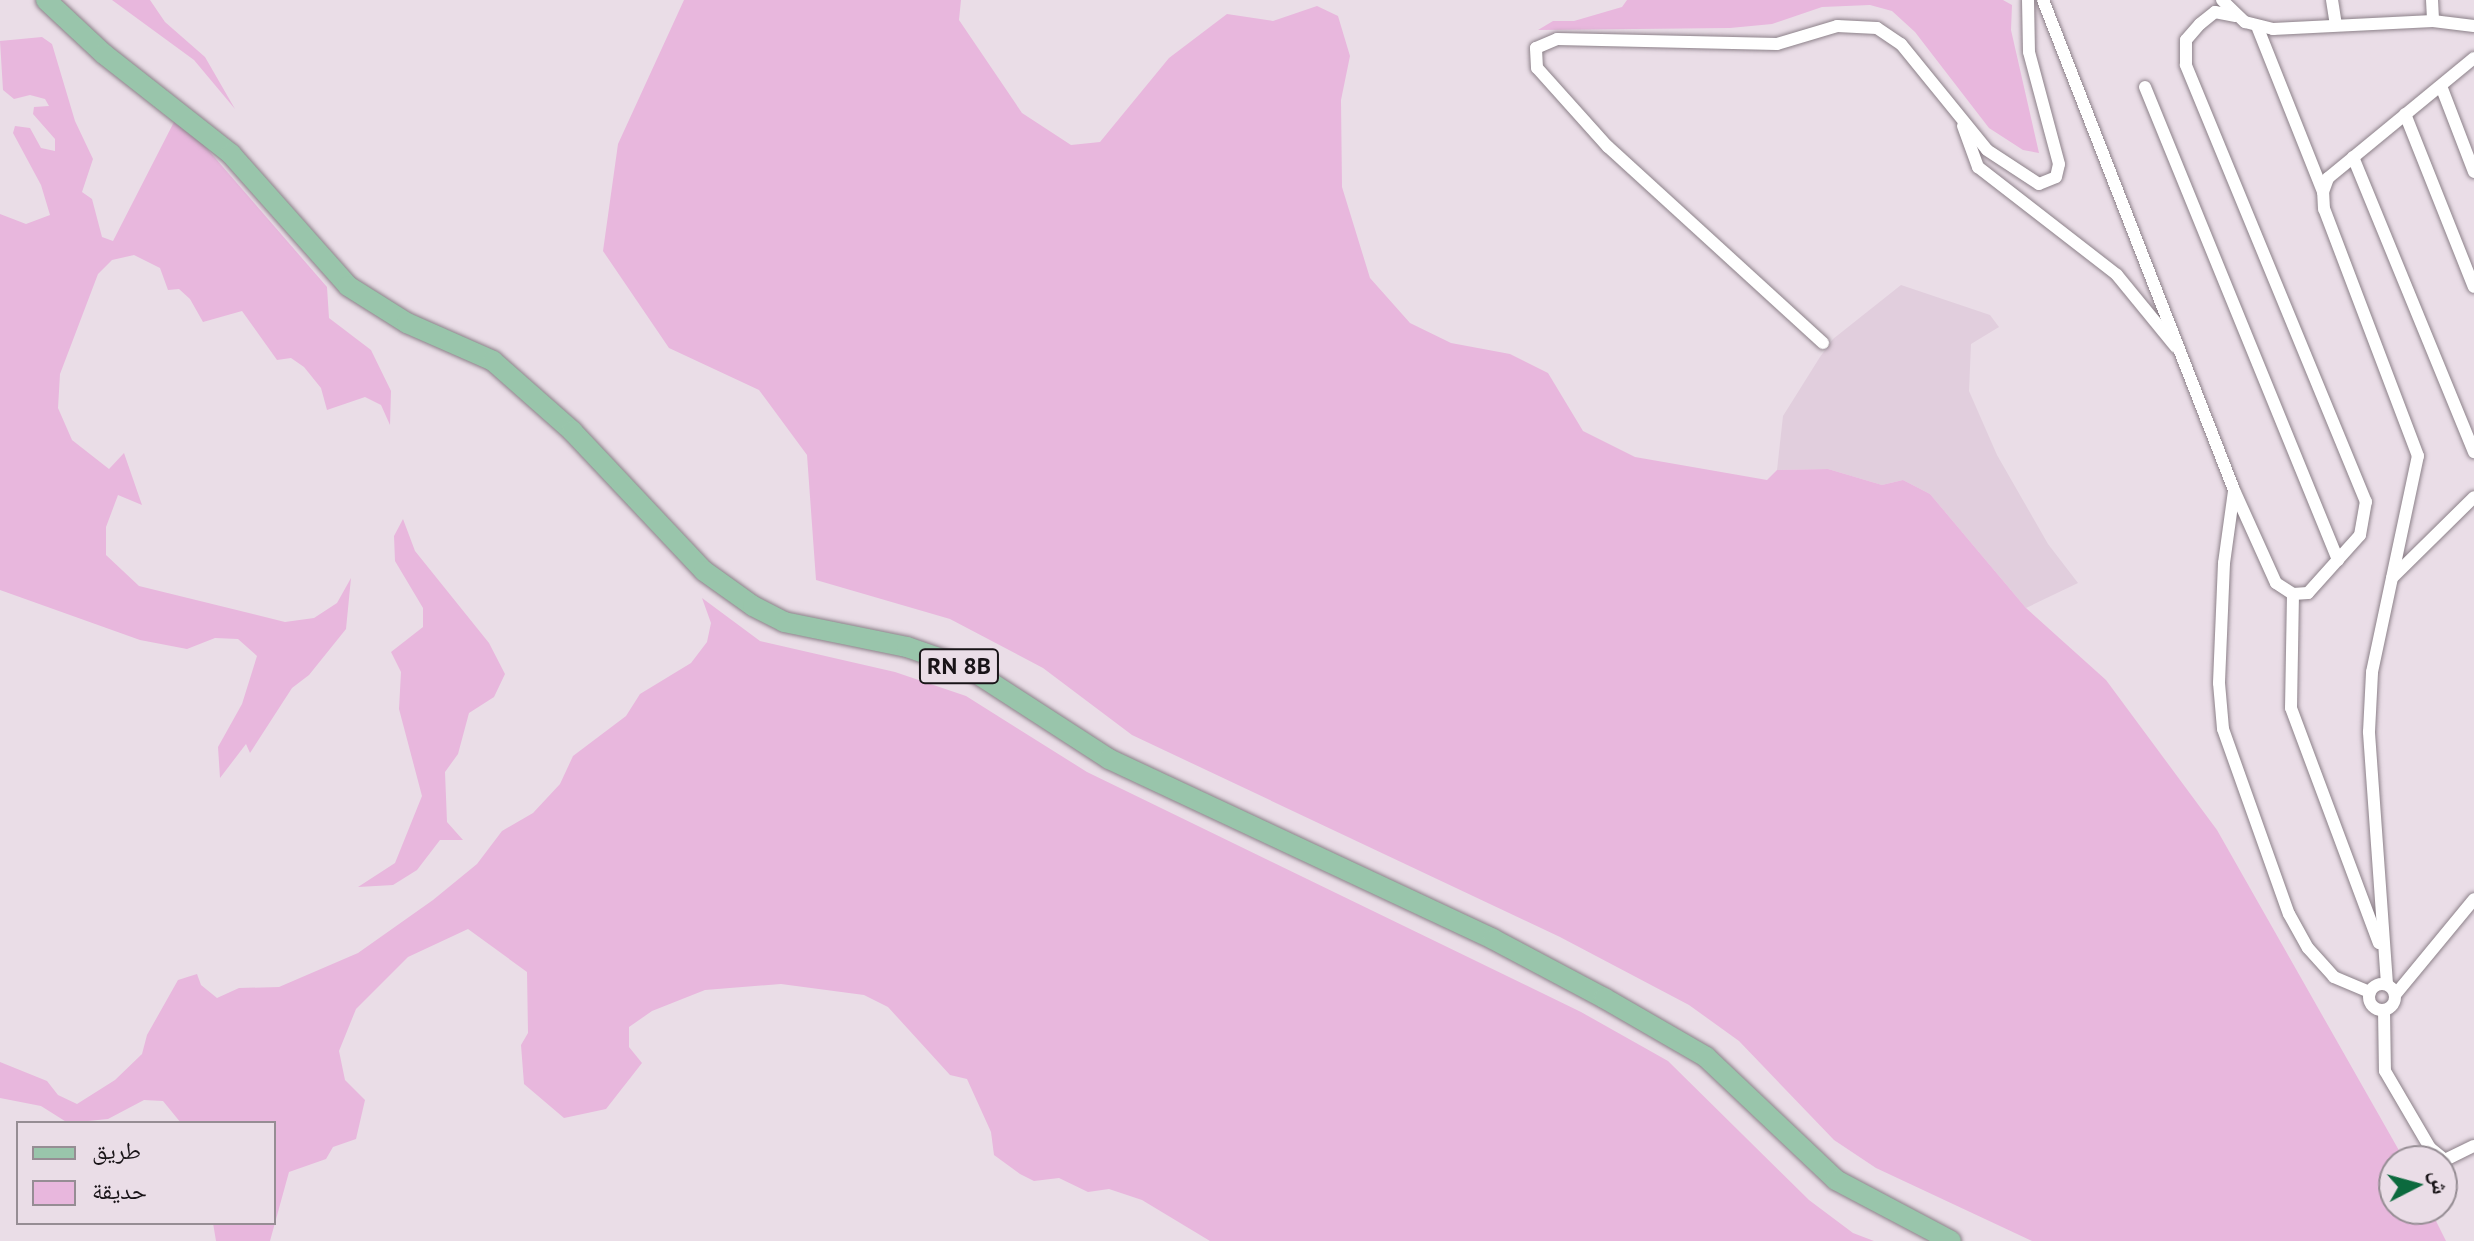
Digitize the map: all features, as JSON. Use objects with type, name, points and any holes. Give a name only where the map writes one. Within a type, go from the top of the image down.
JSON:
[{"type":"main road","name":"RN 8B","points":[[46,0],[104,54],[231,154],[348,286],[407,323],[493,361],[572,431],[704,571],[753,606],[784,622],[907,647],[970,669],[1109,759],[1493,939],[1706,1057],[1836,1180],[1951,1241]]},
{"type":"street","points":[[1823,343],[1608,147],[1537,68],[1536,48],[1557,39],[1777,44],[1815,30],[1867,26],[1901,44],[1962,123],[2026,179],[2045,183],[2056,177],[2057,151],[2029,52],[2028,0]]},
{"type":"street","points":[[2043,0],[2234,490],[2276,583],[2293,594],[2308,593],[2360,535],[2366,502],[2186,65],[2186,40],[2215,12],[2236,16],[2257,26],[2433,21],[2474,26]]},
{"type":"street","points":[[2222,0],[2236,16]]},
{"type":"street","points":[[2332,0],[2336,24]]},
{"type":"street","points":[[2432,0],[2433,21]]},
{"type":"street","points":[[2257,26],[2323,192],[2324,209],[2418,456],[2372,672],[2369,732],[2381,946]]},
{"type":"street","points":[[2323,192],[2328,178],[2474,58]]},
{"type":"street","points":[[2441,86],[2474,172]]},
{"type":"street","points":[[2145,87],[2338,560]]},
{"type":"street","points":[[2405,114],[2474,287]]},
{"type":"street","points":[[1962,123],[1978,167],[2117,275],[2182,354]]},
{"type":"street","points":[[2353,157],[2474,452]]},
{"type":"street","points":[[2234,490],[2224,563],[2219,683],[2226,741],[2289,914],[2308,948],[2334,977],[2370,992],[2391,990]]},
{"type":"street","points":[[2392,578],[2474,497]]},
{"type":"street","points":[[2293,594],[2291,708],[2381,946],[2391,990]]},
{"type":"street","points":[[2474,899],[2391,990],[2384,1010],[2385,1071],[2430,1148],[2445,1160],[2474,1146]]},
{"type":"street","points":[[2370,992],[2372,1005],[2384,1010]]},
{"type":"shaded area","points":[[1901,285],[1990,315],[1999,327],[1971,344],[1969,391],[1997,455],[2048,544],[2078,583],[2026,608],[1930,494],[1903,480],[1882,485],[1828,469],[1777,470],[1783,416],[1820,357],[1833,339]]},
{"type":"green space","points":[[112,0],[150,0],[165,22],[205,57],[235,109],[194,60]]},
{"type":"green space","points":[[684,0],[961,0],[959,20],[1022,113],[1071,145],[1100,142],[1169,58],[1227,14],[1273,21],[1317,6],[1338,16],[1350,56],[1341,100],[1342,187],[1370,278],[1410,323],[1451,343],[1510,354],[1548,373],[1583,431],[1635,457],[1767,480],[1777,470],[1828,469],[1882,485],[1903,480],[1930,494],[2026,608],[2106,680],[2217,830],[2396,1145],[2378,1145],[2378,1225],[2438,1225],[2446,1241],[2032,1241],[1876,1168],[1834,1140],[1739,1041],[1689,1005],[1560,937],[1132,735],[1043,668],[950,619],[816,580],[807,455],[759,390],[669,348],[603,251],[618,144]]},
{"type":"green space","points":[[1627,0],[2003,0],[2012,5],[2011,30],[2039,153],[2023,150],[1989,128],[1915,32],[1892,11],[1870,5],[1822,7],[1772,24],[1730,28],[1538,30],[1553,21],[1574,21],[1622,7]]},
{"type":"green space","points":[[42,37],[52,44],[75,121],[93,159],[82,192],[92,199],[102,237],[113,241],[175,120],[203,144],[327,287],[329,318],[371,350],[391,391],[390,425],[381,405],[365,397],[327,410],[321,388],[304,367],[291,358],[277,360],[242,311],[203,322],[190,299],[179,289],[168,290],[160,268],[134,255],[112,260],[98,274],[60,374],[58,408],[72,440],[109,469],[124,453],[142,505],[118,495],[106,527],[106,555],[139,586],[285,622],[314,618],[337,603],[351,578],[346,629],[309,675],[292,688],[250,753],[246,744],[220,778],[218,747],[242,704],[257,656],[238,639],[215,638],[187,649],[140,640],[0,590],[0,214],[26,224],[50,215],[41,185],[13,133],[15,126],[30,128],[41,148],[55,151],[55,139],[33,114],[34,107],[49,106],[45,99],[30,95],[14,99],[3,90],[0,41]]},
{"type":"green space","points":[[403,519],[415,551],[489,643],[505,674],[494,697],[469,713],[458,754],[445,772],[447,822],[463,840],[440,840],[417,870],[393,885],[358,887],[395,863],[422,796],[399,709],[401,672],[391,652],[423,627],[423,608],[395,561],[394,536]]},
{"type":"green space","points":[[702,598],[760,641],[895,672],[966,696],[1087,772],[1581,1012],[1668,1061],[1809,1200],[1853,1233],[1874,1241],[1210,1241],[1142,1200],[1109,1189],[1088,1192],[1059,1178],[1034,1181],[1020,1174],[994,1155],[991,1132],[967,1079],[950,1075],[888,1007],[864,995],[781,984],[705,990],[652,1011],[629,1027],[629,1047],[642,1063],[606,1109],[564,1118],[524,1084],[521,1045],[528,1033],[527,972],[468,929],[408,957],[356,1009],[339,1051],[345,1080],[365,1100],[356,1139],[333,1147],[326,1159],[289,1172],[276,1219],[276,1121],[179,1121],[163,1101],[144,1100],[108,1119],[65,1121],[41,1106],[0,1098],[0,1062],[47,1081],[58,1095],[77,1104],[115,1080],[142,1054],[147,1035],[178,980],[197,974],[201,985],[217,998],[239,988],[279,987],[358,953],[433,900],[477,864],[502,831],[533,813],[560,784],[573,756],[626,716],[640,694],[691,663],[707,642],[711,623]]},
{"type":"green space","points":[[213,1225],[274,1225],[270,1241],[216,1241]]}]
